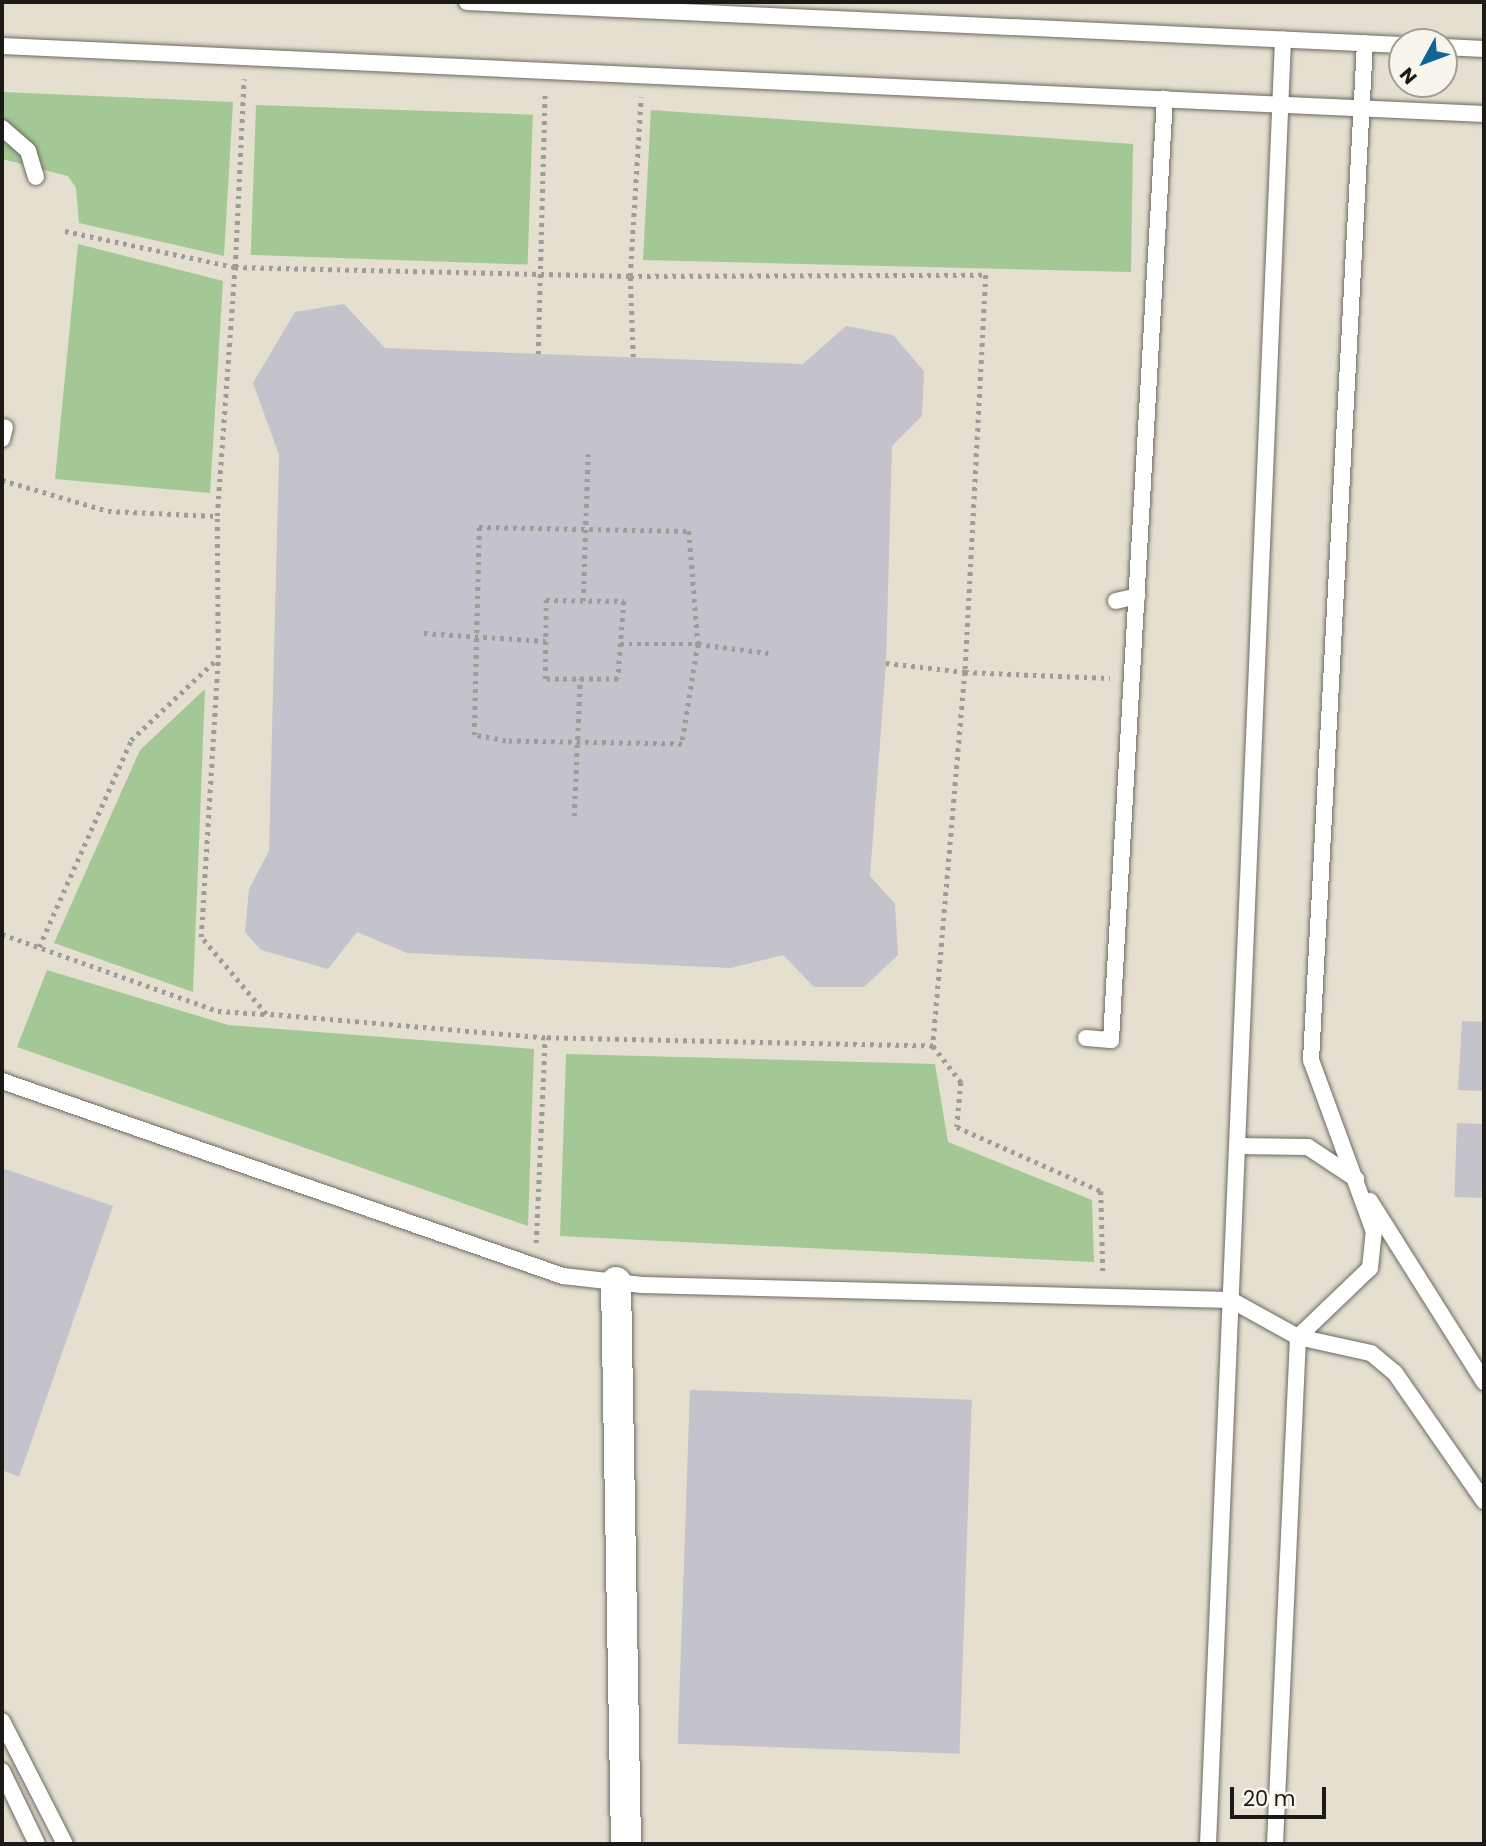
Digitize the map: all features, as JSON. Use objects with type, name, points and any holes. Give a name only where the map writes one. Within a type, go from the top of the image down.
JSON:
[{"type":"street","points":[[616,1282],[626,1844]]},
{"type":"lane","points":[[467,2],[1388,44]]},
{"type":"lane","points":[[1208,1844],[1283,40]]},
{"type":"lane","points":[[1275,1844],[1298,1337],[1370,1268],[1374,1232],[1311,1060],[1365,43]]},
{"type":"lane","points":[[2,46],[1484,114]]},
{"type":"lane","points":[[1458,48],[1484,49]]},
{"type":"lane","points":[[1086,1038],[1111,1040],[1165,99]]},
{"type":"lane","points":[[2,128],[28,151],[36,177]]},
{"type":"lane","points":[[1116,601],[1137,596]]},
{"type":"lane","points":[[2,1081],[562,1276],[616,1282],[1231,1300],[1298,1337],[1371,1353],[1395,1373],[1484,1501]]},
{"type":"lane","points":[[1237,1146],[1308,1147],[1356,1178],[1484,1382]]},
{"type":"lane","points":[[2,1721],[65,1844]]},
{"type":"lane","points":[[2,1770],[37,1844]]},
{"type":"path","points":[[247,57],[217,516],[218,658],[201,937],[265,1014]]},
{"type":"path","points":[[538,354],[546,71]]},
{"type":"path","points":[[633,357],[630,276],[642,75]]},
{"type":"path","points":[[65,231],[235,267],[630,276],[986,275],[965,672],[933,1046],[961,1082],[957,1127],[1101,1191],[1103,1297]]},
{"type":"path","points":[[583,601],[588,454]]},
{"type":"path","points":[[2,480],[108,511],[217,516]]},
{"type":"path","points":[[479,527],[587,530],[689,531],[698,643],[682,744],[506,741],[474,735],[479,527]]},
{"type":"path","points":[[547,600],[624,601],[618,679],[545,678],[546,641],[547,600]]},
{"type":"path","points":[[424,633],[546,641]]},
{"type":"path","points":[[620,644],[698,643],[768,653]]},
{"type":"path","points":[[39,947],[131,740],[218,658]]},
{"type":"path","points":[[886,663],[965,672],[1132,679]]},
{"type":"path","points":[[574,816],[580,679]]},
{"type":"path","points":[[2,934],[218,1011],[545,1038],[933,1046]]},
{"type":"path","points":[[535,1266],[545,1038]]},
{"type":"shaded area","points":[[2,2],[1484,2],[1484,1844],[2,1844]]},
{"type":"green space","points":[[2,92],[233,102],[224,256],[79,223],[76,188],[68,176],[2,159]]},
{"type":"green space","points":[[256,105],[533,115],[528,265],[251,255]]},
{"type":"green space","points":[[651,110],[1133,144],[1131,272],[643,260]]},
{"type":"green space","points":[[78,244],[223,281],[210,493],[55,479]]},
{"type":"green space","points":[[205,689],[193,992],[54,943],[140,750]]},
{"type":"green space","points":[[47,970],[228,1025],[534,1049],[528,1226],[17,1047]]},
{"type":"green space","points":[[566,1054],[935,1064],[948,1142],[1092,1200],[1094,1262],[560,1236]]},
{"type":"building","points":[[344,304],[385,348],[803,364],[846,326],[893,335],[924,371],[922,416],[892,446],[886,663],[870,876],[895,904],[898,955],[864,987],[814,987],[783,955],[730,968],[407,953],[357,932],[328,969],[261,950],[245,932],[249,889],[269,851],[279,455],[253,383],[295,312]]},
{"type":"building","points":[[1462,1021],[1484,1022],[1484,1091],[1458,1090]]},
{"type":"building","points":[[1457,1123],[1484,1124],[1481,1198],[1454,1197]]},
{"type":"building","points":[[2,1168],[113,1206],[19,1477],[2,1470]]},
{"type":"building","points":[[690,1390],[972,1400],[959,1754],[678,1744]]}]
